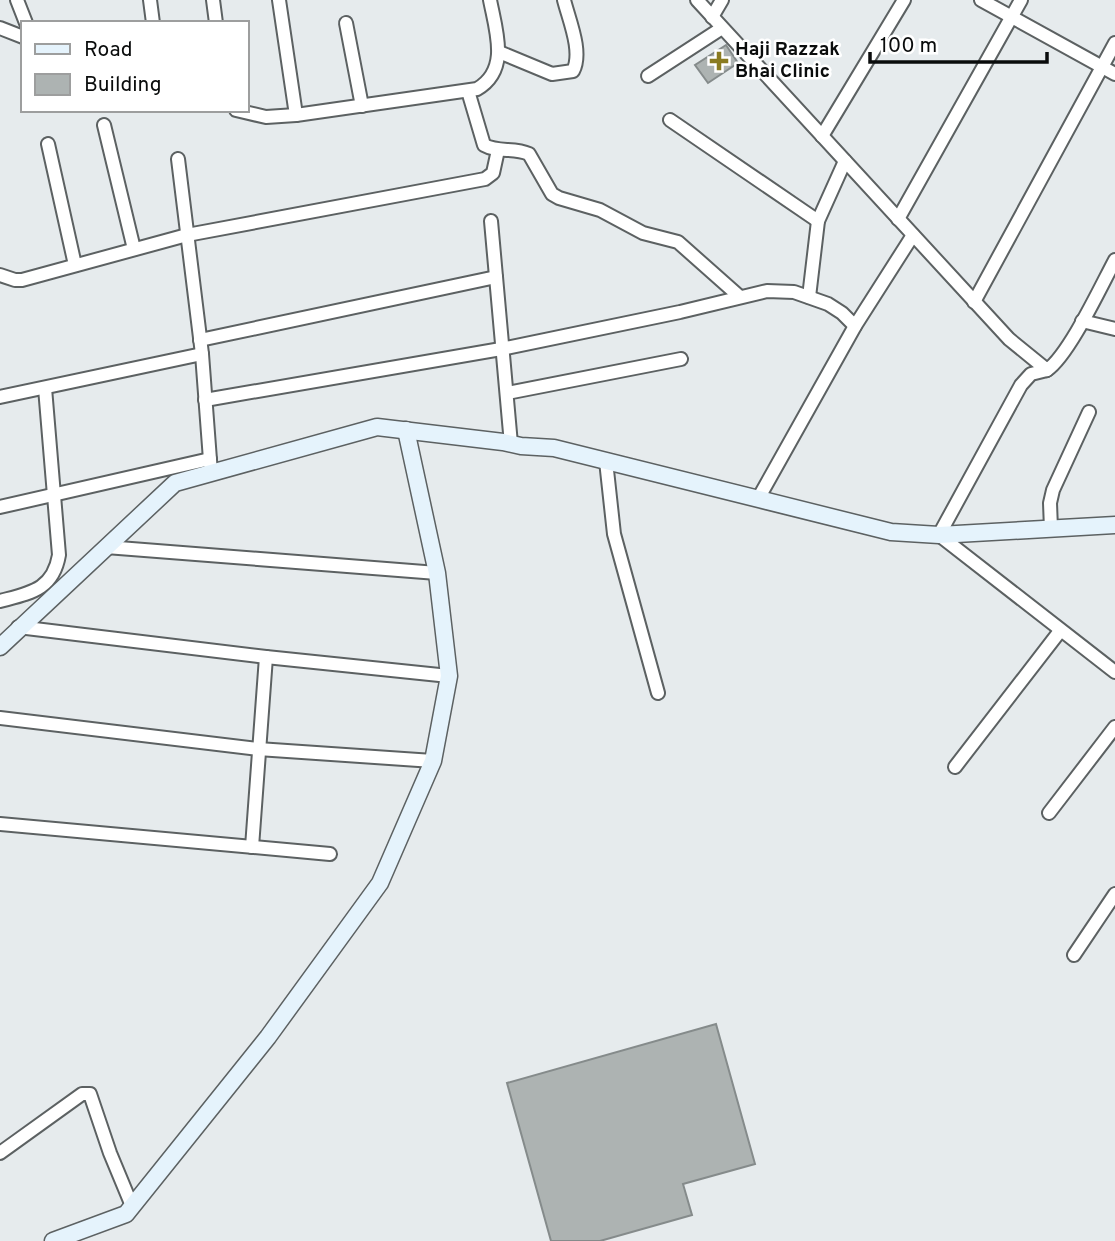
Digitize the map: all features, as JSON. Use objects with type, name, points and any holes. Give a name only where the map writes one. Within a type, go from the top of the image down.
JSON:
[{"type":"street","points":[[17,0],[25,21]]},
{"type":"street","points":[[150,0],[152,21]]},
{"type":"street","points":[[213,0],[216,21]]},
{"type":"street","points":[[279,0],[296,115]]},
{"type":"street","points":[[245,112],[266,117],[296,115],[477,89],[489,82],[496,70],[499,52],[490,0]]},
{"type":"street","points":[[499,52],[552,74],[573,71],[577,63],[576,51],[564,0]]},
{"type":"street","points":[[697,0],[974,302],[1009,339],[1047,370]]},
{"type":"street","points":[[712,17],[722,0]]},
{"type":"street","points":[[822,136],[904,0]]},
{"type":"street","points":[[981,0],[1115,74]]},
{"type":"street","points":[[898,219],[1021,0]]},
{"type":"street","points":[[346,23],[362,106]]},
{"type":"street","points":[[648,76],[722,27]]},
{"type":"street","points":[[0,28],[21,36]]},
{"type":"street","points":[[974,302],[1115,43]]},
{"type":"street","points":[[468,91],[484,145],[498,150],[529,153],[552,194],[600,210],[643,233],[678,242],[740,297]]},
{"type":"street","points":[[670,120],[818,221]]},
{"type":"street","points":[[104,125],[134,249]]},
{"type":"street","points":[[48,144],[75,265]]},
{"type":"street","points":[[0,275],[22,280],[187,235],[485,179],[493,173],[498,150]]},
{"type":"street","points":[[178,159],[202,354],[210,466]]},
{"type":"street","points":[[809,298],[818,221],[845,161]]},
{"type":"street","points":[[491,221],[511,444]]},
{"type":"street","points":[[758,499],[855,326],[913,235]]},
{"type":"street","points":[[939,535],[1021,385],[1031,374],[1047,370],[1058,360],[1115,260]]},
{"type":"street","points":[[200,340],[496,277]]},
{"type":"street","points":[[205,400],[501,349],[776,290],[794,292],[835,308],[855,326]]},
{"type":"street","points":[[1082,321],[1115,329]]},
{"type":"street","points":[[0,397],[202,354]]},
{"type":"street","points":[[507,393],[681,359]]},
{"type":"street","points":[[0,601],[41,588],[55,571],[60,555],[45,388]]},
{"type":"street","points":[[1051,529],[1050,503],[1053,489],[1089,412]]},
{"type":"street","points":[[0,507],[210,466],[377,427],[554,448],[891,532],[939,535],[1115,524]]},
{"type":"street","points":[[53,1241],[126,1214],[268,1037],[380,883],[433,761],[449,676],[437,573],[406,430]]},
{"type":"street","points":[[607,461],[614,534],[658,693]]},
{"type":"street","points":[[0,647],[18,627],[175,483],[210,466]]},
{"type":"street","points":[[939,535],[1115,672]]},
{"type":"street","points":[[106,547],[437,573]]},
{"type":"street","points":[[18,627],[449,676]]},
{"type":"street","points":[[955,767],[1060,631]]},
{"type":"street","points":[[252,846],[266,657]]},
{"type":"street","points":[[0,718],[258,749],[433,761]]},
{"type":"street","points":[[1049,813],[1115,727]]},
{"type":"street","points":[[0,824],[330,854]]},
{"type":"street","points":[[1074,955],[1115,894]]},
{"type":"street","points":[[0,1153],[82,1094],[90,1094],[132,1206]]},
{"type":"building","points":[[726,45],[738,63],[708,83],[695,65]]},
{"type":"building","points":[[716,1024],[755,1164],[683,1184],[692,1215],[600,1241],[551,1241],[507,1083]]},
{"type":"place","name":"Haji Razzak Bhai Clinic","points":[[719,61]]}]
